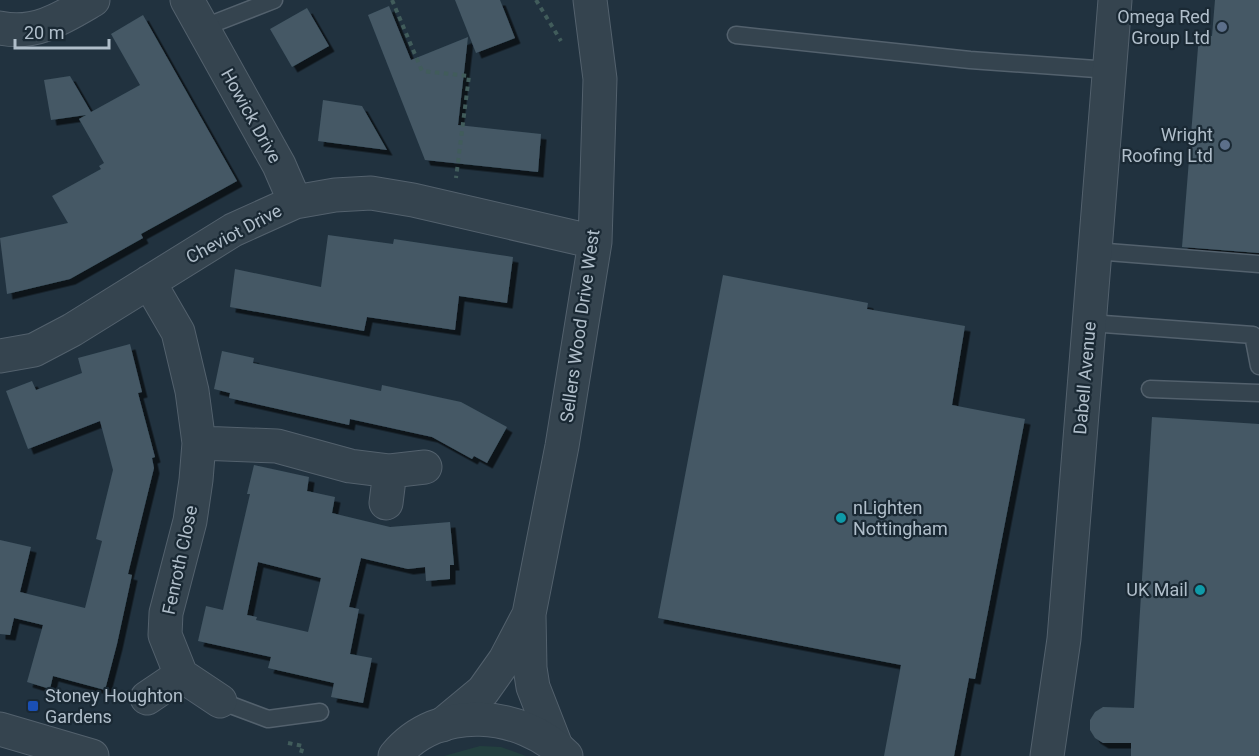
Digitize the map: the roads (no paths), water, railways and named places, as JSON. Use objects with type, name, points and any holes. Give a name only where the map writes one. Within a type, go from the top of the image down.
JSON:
[{"type":"street","points":[[0,28],[33,28],[56,21],[93,0]]},
{"type":"street","name":"Howick Drive","points":[[187,0],[279,165],[295,202]]},
{"type":"street","name":"Sellers Wood Drive West","points":[[561,751],[533,687],[530,668],[529,614],[562,446],[595,242],[600,79],[590,0]]},
{"type":"street","name":"Dabell Avenue","points":[[1047,756],[1064,639],[1115,0]]},
{"type":"street","name":"Cheviot Drive","points":[[0,356],[34,350],[233,230],[295,202],[335,195],[371,194],[453,209],[595,242]]},
{"type":"street","name":"Fenroth Close","points":[[149,282],[178,332],[192,391],[199,443],[190,521],[166,624],[168,645],[181,675]]},
{"type":"street","points":[[199,443],[277,447],[350,466],[390,471],[424,467]]},
{"type":"street","points":[[386,503],[390,471]]},
{"type":"street","name":"Sellers Wood Drive West","points":[[442,725],[483,691],[505,660],[529,614]]},
{"type":"street","points":[[147,698],[181,675],[220,701]]},
{"type":"street","points":[[395,756],[418,736],[442,725],[468,719],[494,719],[527,728],[561,751]]},
{"type":"street","points":[[0,729],[92,756]]},
{"type":"lane","points":[[202,28],[274,0]]},
{"type":"lane","points":[[736,35],[970,60],[1110,70]]},
{"type":"lane","points":[[1095,251],[1259,264]]},
{"type":"lane","points":[[1090,323],[1253,335],[1259,366]]},
{"type":"lane","points":[[1150,389],[1259,393]]},
{"type":"lane","points":[[220,701],[268,719],[320,712]]},
{"type":"place","name":"Omega Red Group Ltd","points":[[1222,27]]},
{"type":"place","name":"Wright Roofing Ltd","points":[[1225,145]]},
{"type":"place","name":"nLighten Nottingham","points":[[841,518]]},
{"type":"place","name":"UK Mail","points":[[1200,590]]},
{"type":"place","name":"Stoney Houghton Gardens","points":[[33,706]]}]
